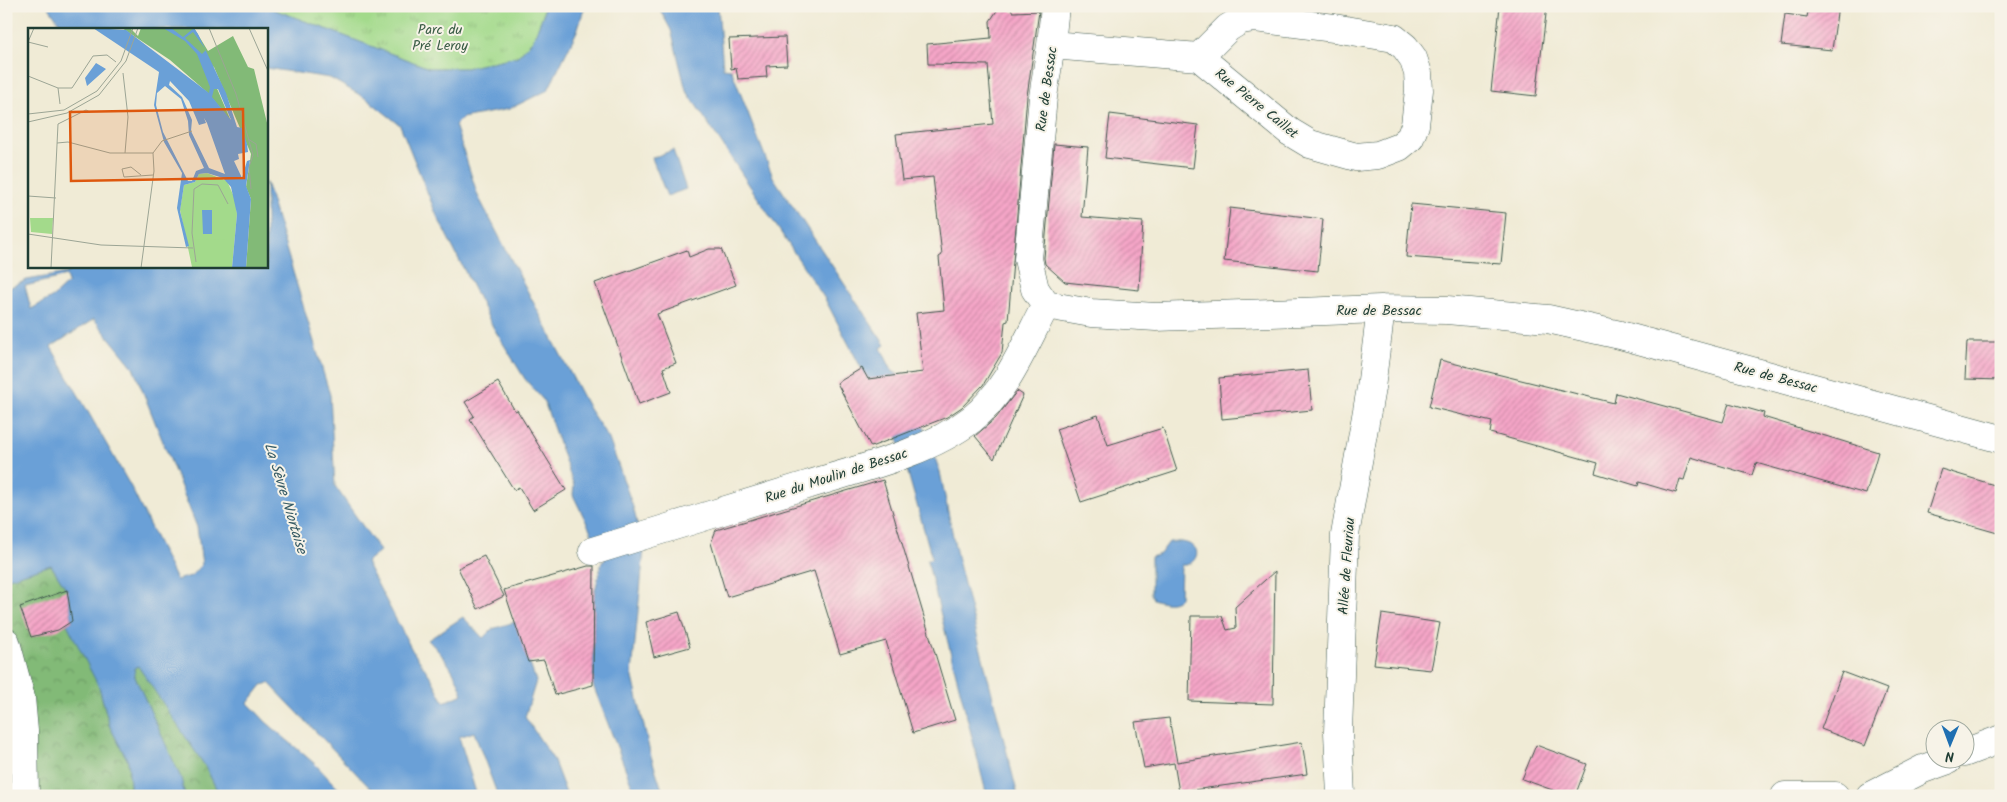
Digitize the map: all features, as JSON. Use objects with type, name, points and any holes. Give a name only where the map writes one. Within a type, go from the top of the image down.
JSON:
[{"type":"street","name":"Rue de Bessac","points":[[1055,6],[1052,45],[1043,97],[1028,260],[1035,289],[1046,305],[1091,313],[1156,317],[1381,309],[1447,310],[1557,321],[1620,335],[2001,439]]},
{"type":"street","name":"Rue Pierre Caillet","points":[[1255,18],[1394,38],[1406,47],[1413,58],[1418,73],[1419,90],[1415,125],[1410,138],[1400,147],[1378,155],[1356,157],[1317,146],[1290,132],[1199,57],[1228,28],[1241,20],[1255,18]]},
{"type":"street","points":[[1052,45],[1199,57]]},
{"type":"street","name":"Rue du Moulin de Bessac","points":[[593,551],[882,462],[940,439],[972,418],[995,395],[1018,359],[1046,305]]},
{"type":"street","name":"Allée de Fleuriau","points":[[1341,796],[1338,732],[1345,534],[1371,388],[1381,309]]},
{"type":"street","points":[[6,642],[21,698],[24,731],[25,796]]},
{"type":"street","points":[[1974,749],[2001,739]]},
{"type":"street","points":[[1870,796],[1924,769]]},
{"type":"street","points":[[1785,796],[1835,796]]},
{"type":"green space","name":"Parc du Pré Leroy","points":[[265,6],[544,6],[543,15],[533,40],[518,56],[466,68],[429,68]]},
{"type":"green space","points":[[51,565],[67,590],[72,621],[99,687],[110,727],[128,761],[131,796],[6,796],[6,571],[9,578]]},
{"type":"green space","points":[[139,666],[205,766],[220,796],[185,796],[181,778],[135,677],[134,668]]},
{"type":"water","points":[[48,6],[265,6],[429,68],[466,68],[518,56],[533,40],[543,15],[544,6],[585,6],[577,31],[548,90],[509,109],[462,118],[455,125],[478,196],[589,409],[609,439],[633,507],[644,550],[632,673],[650,753],[664,796],[636,796],[593,685],[594,595],[602,562],[605,560],[573,495],[574,486],[544,401],[525,379],[493,327],[437,216],[400,125],[367,99],[330,78],[268,68],[268,28],[63,28]]},
{"type":"water","points":[[658,6],[718,6],[723,68],[731,69],[773,177],[885,345],[881,348],[892,371],[899,375],[924,427],[940,472],[957,556],[1018,796],[987,796],[927,560],[932,558],[898,438],[825,299],[686,90],[671,30]]},
{"type":"water","points":[[673,150],[686,189],[667,196],[652,158]]},
{"type":"water","name":"La Sèvre Niortaise","points":[[268,189],[330,395],[335,486],[380,551],[366,562],[412,650],[432,679],[444,702],[463,694],[449,665],[428,640],[463,617],[483,638],[492,629],[515,622],[536,681],[525,717],[553,759],[567,796],[498,796],[474,732],[459,737],[477,796],[378,796],[269,683],[262,685],[248,703],[266,722],[315,764],[345,796],[220,796],[205,766],[138,666],[134,668],[135,677],[181,778],[185,796],[131,796],[128,761],[110,727],[99,687],[67,624],[72,621],[67,590],[51,565],[9,578],[6,571],[6,289],[27,280],[68,273],[68,268],[268,268]],"holes":[[[66,276],[68,283],[53,297],[31,309],[25,286]],[[94,319],[133,367],[197,527],[202,564],[191,576],[176,580],[131,487],[51,347]]]},
{"type":"water","points":[[1169,542],[1189,544],[1194,546],[1197,553],[1194,561],[1181,565],[1180,598],[1174,602],[1153,599],[1151,594],[1151,557],[1160,554]]},
{"type":"building","points":[[1000,6],[1009,6],[1013,12],[1039,11],[1027,96],[1008,321],[1005,322],[1002,353],[983,385],[962,407],[947,417],[871,447],[837,383],[862,368],[868,379],[923,372],[916,313],[944,310],[939,257],[942,255],[933,177],[902,180],[896,134],[993,124],[988,65],[928,64],[927,44],[991,38],[990,21]]},
{"type":"building","points":[[1500,6],[1547,6],[1536,96],[1491,91]]},
{"type":"building","points":[[1809,6],[1838,6],[1832,50],[1781,45],[1785,14],[1807,17]]},
{"type":"building","points":[[785,37],[787,65],[766,66],[767,77],[738,79],[736,68],[731,69],[729,39]]},
{"type":"building","points":[[1110,114],[1198,125],[1193,168],[1105,158]]},
{"type":"building","points":[[1054,144],[1088,147],[1082,217],[1143,222],[1139,290],[1065,282],[1045,264]]},
{"type":"building","points":[[1411,204],[1506,213],[1501,264],[1406,257]]},
{"type":"building","points":[[1230,208],[1323,219],[1318,271],[1224,261]]},
{"type":"building","points":[[709,249],[721,249],[736,285],[657,314],[676,363],[663,368],[671,392],[639,404],[595,283],[687,250],[689,257]]},
{"type":"building","points":[[1967,342],[2001,342],[2001,380],[1965,379]]},
{"type":"building","points":[[1440,360],[1614,403],[1616,393],[1723,422],[1729,403],[1764,413],[1763,417],[1878,452],[1866,494],[1756,463],[1752,475],[1691,457],[1684,480],[1680,479],[1676,493],[1639,482],[1638,486],[1595,473],[1598,463],[1490,433],[1492,422],[1429,407]]},
{"type":"building","points":[[1308,370],[1312,410],[1222,419],[1219,378]]},
{"type":"building","points":[[498,382],[566,490],[533,510],[519,487],[514,490],[470,419],[474,416],[465,402]]},
{"type":"building","points":[[1017,391],[1023,395],[994,459],[975,436],[996,418]]},
{"type":"building","points":[[1098,415],[1108,445],[1163,428],[1177,471],[1081,502],[1056,429]]},
{"type":"building","points":[[1941,469],[2001,487],[2001,534],[1927,513]]},
{"type":"building","points":[[883,480],[955,720],[913,733],[886,641],[840,654],[814,571],[727,597],[711,543],[716,530]]},
{"type":"building","points":[[484,556],[504,596],[478,609],[458,568]]},
{"type":"building","points":[[588,566],[594,566],[593,685],[555,695],[544,660],[528,662],[504,590]]},
{"type":"building","points":[[1275,571],[1273,704],[1189,701],[1191,616],[1222,616],[1227,630],[1236,628],[1235,607]]},
{"type":"building","points":[[67,590],[72,621],[58,630],[31,637],[20,607]]},
{"type":"building","points":[[679,612],[690,647],[654,657],[646,622]]},
{"type":"building","points":[[1382,614],[1440,623],[1431,670],[1374,664]]},
{"type":"building","points":[[1842,672],[1887,689],[1865,746],[1821,729]]},
{"type":"building","points":[[1169,718],[1177,762],[1302,742],[1307,774],[1179,792],[1174,763],[1144,768],[1135,722]]},
{"type":"building","points":[[1536,745],[1587,764],[1575,796],[1569,796],[1522,779]]}]
